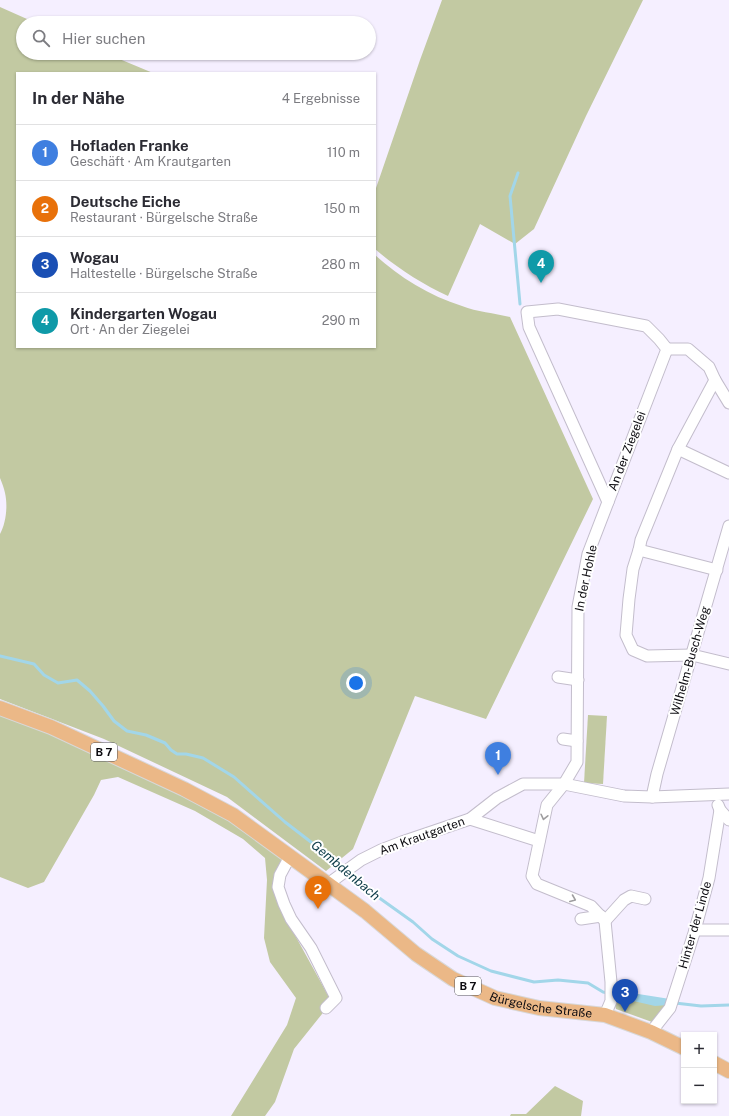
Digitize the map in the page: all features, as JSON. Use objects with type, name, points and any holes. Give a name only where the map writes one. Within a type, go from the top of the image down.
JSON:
[{"type":"main road","name":"B 7","points":[[0,708],[51,727],[184,789],[233,815],[293,858]]},
{"type":"main road","name":"Bürgelsche Straße","points":[[293,858],[365,911],[416,954],[453,979],[495,998],[539,1008],[605,1015],[651,1032],[681,1047]]},
{"type":"main road","points":[[717,1065],[729,1071]]},
{"type":"street","name":"An der Ziegelei","points":[[558,309],[646,326],[659,338],[667,349],[608,502],[529,327],[526,312],[558,309]]},
{"type":"street","points":[[667,349],[688,350],[709,367],[714,380],[729,403]]},
{"type":"street","points":[[714,380],[678,449],[641,540],[640,550],[633,569],[626,635],[633,650],[647,656],[692,654],[729,664]]},
{"type":"street","points":[[678,449],[729,473]]},
{"type":"street","name":"In der Hohle","points":[[603,919],[591,906],[537,884],[532,876],[547,805],[564,784],[577,762],[578,607],[588,554],[608,502]]},
{"type":"street","name":"Wilhelm-Busch-Weg","points":[[652,796],[657,774],[728,532]]},
{"type":"street","points":[[640,550],[717,570]]},
{"type":"street","points":[[558,676],[578,680]]},
{"type":"street","points":[[563,739],[577,741]]},
{"type":"street","name":"Am Krautgarten","points":[[328,884],[356,864],[381,850],[470,819],[497,798],[523,784],[564,784],[624,796],[729,794]]},
{"type":"street","points":[[714,795],[720,810],[729,820]]},
{"type":"street","name":"Hinter der Linde","points":[[651,1032],[672,1003],[695,930],[709,878],[720,810]]},
{"type":"street","points":[[470,819],[539,841]]},
{"type":"street","points":[[293,858],[287,862],[280,875],[278,887],[290,919],[311,948],[336,998],[326,1008]]},
{"type":"street","points":[[581,919],[603,919],[624,900],[631,896],[645,899]]},
{"type":"street","points":[[603,919],[611,982],[611,1001],[605,1015]]},
{"type":"street","points":[[695,930],[729,930]]},
{"type":"green space","points":[[442,0],[643,0],[586,116],[534,229],[515,244],[480,224],[448,296],[410,275],[376,250],[376,188]]},
{"type":"green space","points":[[0,7],[20,16],[16,16],[16,60],[122,60],[151,72],[16,72],[16,348],[376,348],[376,256],[394,271],[438,297],[474,310],[510,317],[593,499],[486,719],[415,696],[353,849],[326,871],[227,797],[104,739],[0,699],[0,534],[5,520],[6,498],[0,478]]},
{"type":"green space","points":[[0,714],[65,740],[220,813],[284,857],[274,882],[285,917],[335,1008],[326,1009],[294,1049],[275,1102],[265,1116],[231,1116],[287,1025],[296,998],[270,962],[264,938],[267,880],[265,858],[243,839],[195,811],[118,777],[101,780],[94,795],[44,882],[28,888],[0,877]]},
{"type":"green space","points":[[588,715],[607,716],[603,784],[584,783]]},
{"type":"green space","points":[[616,997],[626,1000],[668,1005],[652,1022],[616,1009]]},
{"type":"green space","points":[[555,1086],[583,1101],[581,1116],[510,1116],[511,1114],[526,1114]]},
{"type":"water","points":[[617,992],[670,999],[668,1005],[655,1006],[616,997]]},
{"type":"waterway","points":[[518,173],[510,196],[520,304]]},
{"type":"waterway","name":"Gembdenbach","points":[[0,656],[34,664],[44,675],[58,683],[77,680],[90,691],[114,721],[127,731],[146,735],[165,743],[177,754],[186,754],[203,758],[234,777],[285,822],[342,866],[378,897],[413,922],[432,939],[458,956],[491,971],[534,982],[558,980],[588,983],[603,992],[608,993]]},
{"type":"waterway","name":"Gembdenbach","points":[[675,1003],[701,1006],[729,1005]]},
{"type":"place","name":"Kindergarten Wogau","points":[[541,283]]},
{"type":"place","name":"Hofladen Franke","points":[[498,775]]},
{"type":"place","name":"Deutsche Eiche","points":[[318,909]]},
{"type":"place","name":"Wogau","points":[[625,1012]]}]
